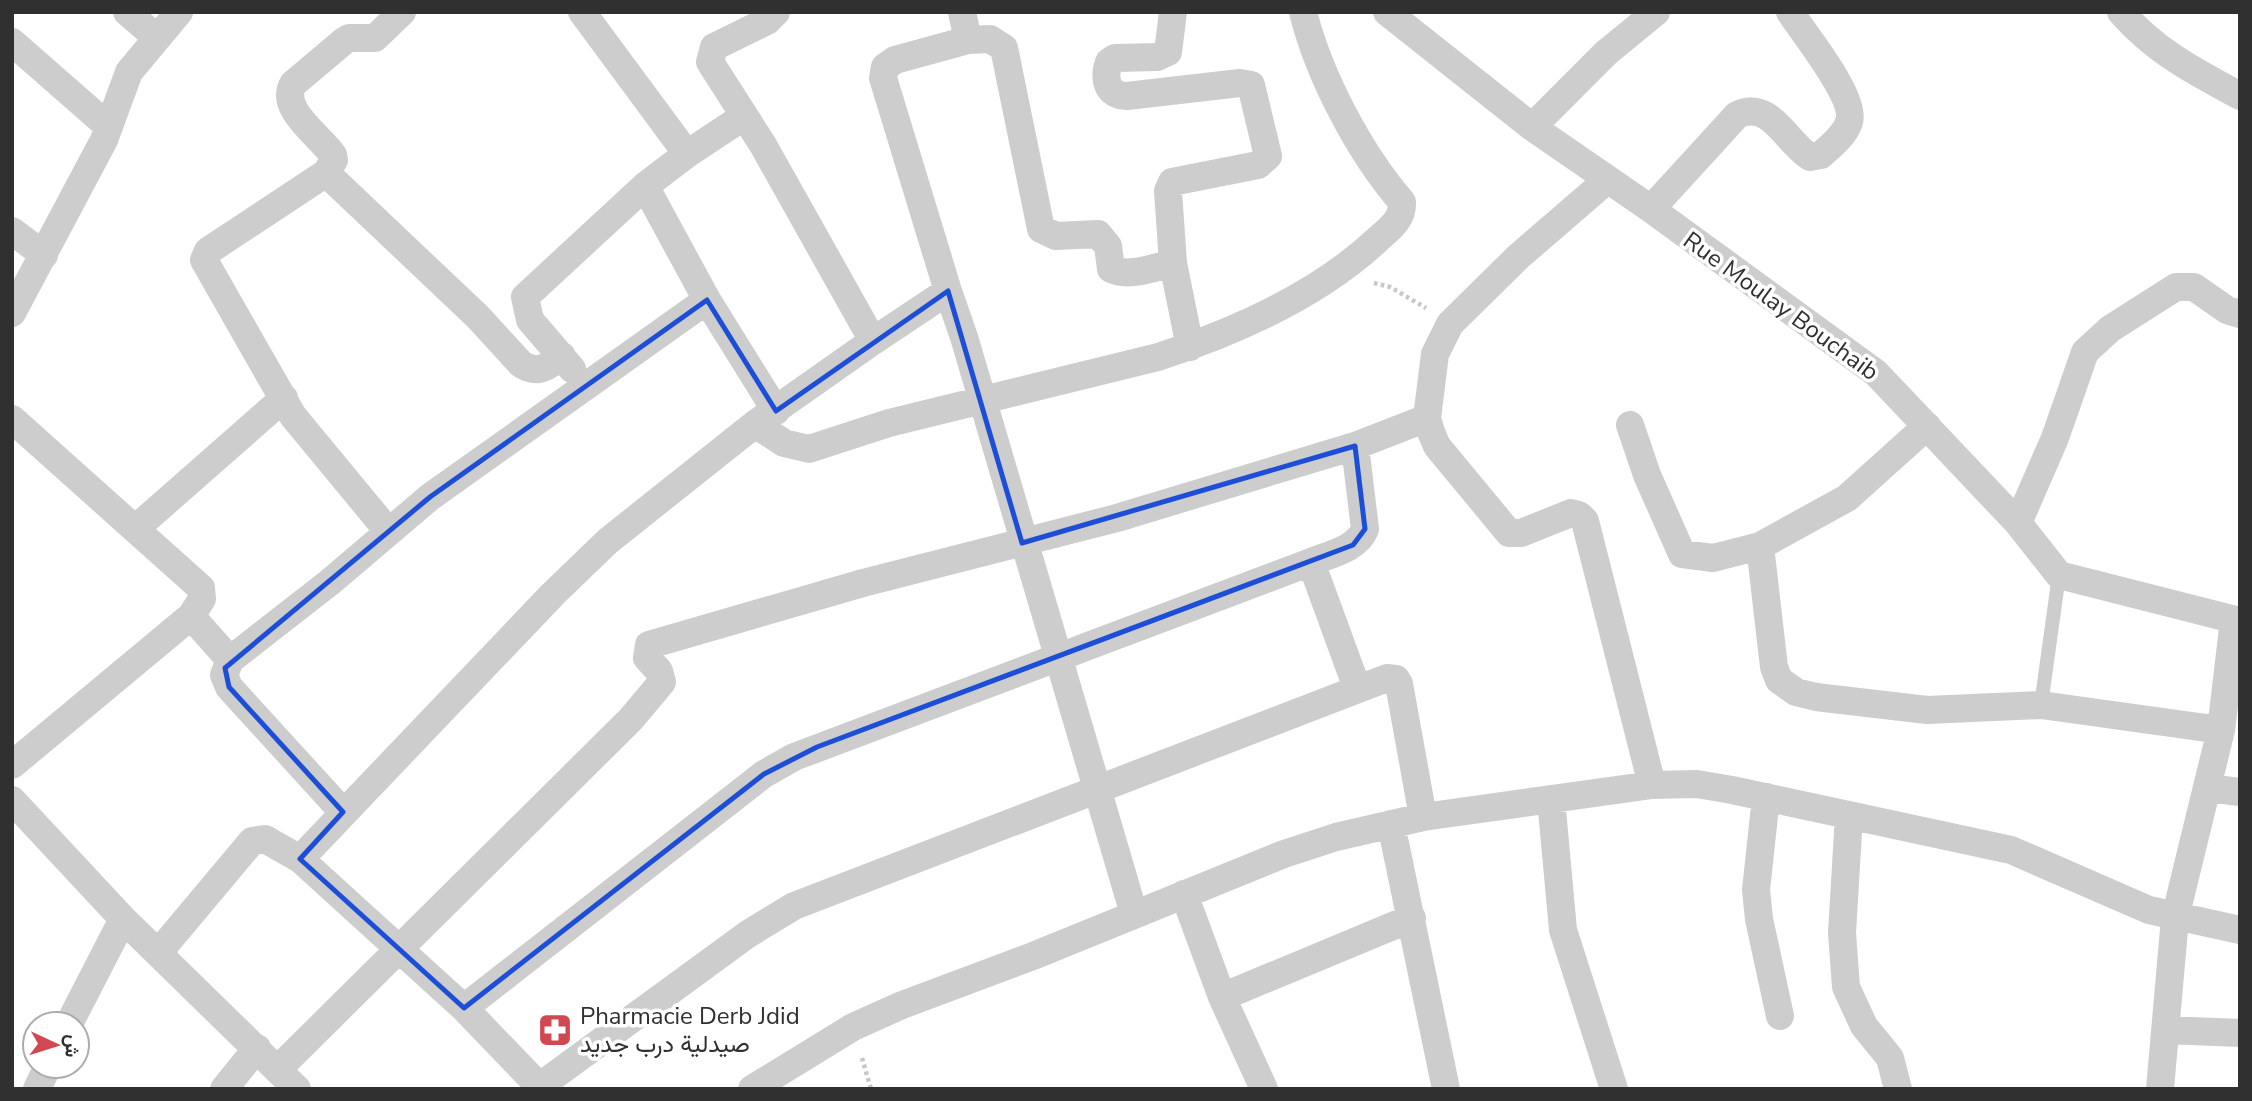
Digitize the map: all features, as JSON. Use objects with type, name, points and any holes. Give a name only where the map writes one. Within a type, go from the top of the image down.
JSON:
[{"type":"street","points":[[127,12],[157,38]]},
{"type":"street","points":[[12,313],[109,127],[125,78],[179,12]]},
{"type":"street","points":[[388,531],[304,430],[204,260],[208,251],[326,173],[334,160],[333,155],[291,107],[289,91],[293,83],[344,41],[349,38],[375,38],[402,12]]},
{"type":"street","points":[[582,12],[687,154]]},
{"type":"street","points":[[776,12],[767,21],[714,47],[710,62],[769,155],[873,341]]},
{"type":"street","points":[[962,12],[968,40]]},
{"type":"street","points":[[1172,12],[1168,52],[1157,57],[1115,58],[1110,62],[1106,73],[1110,91],[1114,95],[1127,96],[1240,83],[1251,85],[1268,156],[1258,165],[1172,182],[1167,191],[1172,263],[1191,346]]},
{"type":"street","points":[[645,186],[766,417],[784,443],[810,449],[889,423],[1101,372],[1191,346],[1273,309],[1329,279],[1399,219],[1402,202],[1376,169],[1352,127],[1311,42],[1303,12]]},
{"type":"street","name":"Rue Moulay Bouchaib","points":[[1387,12],[1532,127],[1854,355],[1927,426],[2018,523],[2059,575]]},
{"type":"street","points":[[1532,127],[1606,53],[1656,12]]},
{"type":"street","points":[[1651,209],[1737,115],[1748,110],[1758,110],[1768,116],[1810,157],[1821,155],[1844,132],[1849,122],[1848,100],[1790,12]]},
{"type":"street","points":[[2121,12],[2145,39],[2169,57],[2240,96]]},
{"type":"street","points":[[1133,914],[883,78],[886,67],[895,60],[968,40],[990,39],[1004,48],[1041,229],[1056,236],[1098,234],[1108,246],[1111,269],[1120,273],[1172,263]]},
{"type":"street","points":[[12,42],[109,127]]},
{"type":"street","points":[[587,388],[530,320],[525,297],[645,186],[743,117]]},
{"type":"street","points":[[326,173],[478,317],[521,364],[529,369],[544,369],[562,356]]},
{"type":"street","points":[[1606,181],[1518,257],[1450,324],[1435,354],[1427,418],[1437,446],[1509,533],[1521,533],[1571,513],[1579,515],[1585,521],[1652,785]]},
{"type":"street","points":[[12,231],[44,255]]},
{"type":"street","points":[[2018,523],[2055,438],[2085,352],[2101,337],[2176,287],[2194,287],[2227,310],[2240,314]]},
{"type":"street","points":[[300,859],[552,594],[608,541],[766,417],[947,291]]},
{"type":"street","points":[[343,811],[229,687],[224,675],[230,660],[330,582],[388,531],[476,464],[587,388],[707,300]]},
{"type":"street","points":[[135,529],[284,398]]},
{"type":"street","points":[[278,1069],[398,947],[631,719],[657,688],[662,677],[647,658],[649,645],[863,583],[1023,543],[1254,479],[1355,446],[1427,418]]},
{"type":"street","points":[[12,419],[201,588],[202,599],[191,616],[12,765]]},
{"type":"street","points":[[1630,425],[1676,547],[1682,554],[1713,558],[1760,546],[1847,498],[1927,426]]},
{"type":"street","points":[[464,1008],[764,774],[817,747],[1353,545],[1361,539],[1365,529],[1355,446]]},
{"type":"street","points":[[1760,546],[1774,667],[1779,680],[1796,692],[1916,709],[1985,710],[2041,705],[2221,730]]},
{"type":"street","points":[[1311,562],[1357,688]]},
{"type":"street","points":[[2059,575],[2237,621],[2221,730],[2175,918],[2161,1089]]},
{"type":"street","points":[[191,616],[230,660]]},
{"type":"street","points":[[159,952],[252,841],[265,839],[300,859],[398,947],[464,1008],[537,1087],[748,934],[794,906],[1097,787],[1387,678],[1396,679],[1399,684],[1423,817]]},
{"type":"street","points":[[751,1089],[853,1027],[1284,854],[1423,817],[1652,785],[1697,784],[2011,850],[2149,910],[2175,918],[2240,930]]},
{"type":"street","points":[[2208,788],[2240,792]]},
{"type":"street","points":[[1766,797],[1756,890],[1759,919],[1780,1016]]},
{"type":"street","points":[[1551,799],[1563,930],[1614,1089]]},
{"type":"street","points":[[12,800],[123,919],[298,1089]]},
{"type":"street","points":[[1849,815],[1842,933],[1846,987],[1864,1026],[1890,1058],[1898,1089]]},
{"type":"street","points":[[1391,824],[1446,1089]]},
{"type":"street","points":[[1184,894],[1222,997],[1264,1089]]},
{"type":"street","points":[[1222,997],[1412,918]]},
{"type":"street","points":[[76,1010],[123,919]]},
{"type":"street","points":[[2167,1030],[2240,1033]]},
{"type":"street","points":[[224,1089],[257,1048]]},
{"type":"lane","points":[[2041,705],[2059,575]]},
{"type":"path","points":[[1329,279],[1390,287],[1450,324]]},
{"type":"highlighted area","points":[[948,291],[1022,543],[1355,446],[1365,529],[1353,545],[817,747],[764,774],[464,1008],[300,859],[343,812],[229,687],[225,668],[430,497],[707,300],[776,411]]},
{"type":"place","name":"Pharmacie Derb Jdid صيدلية درب جديد","points":[[555,1030]]}]
